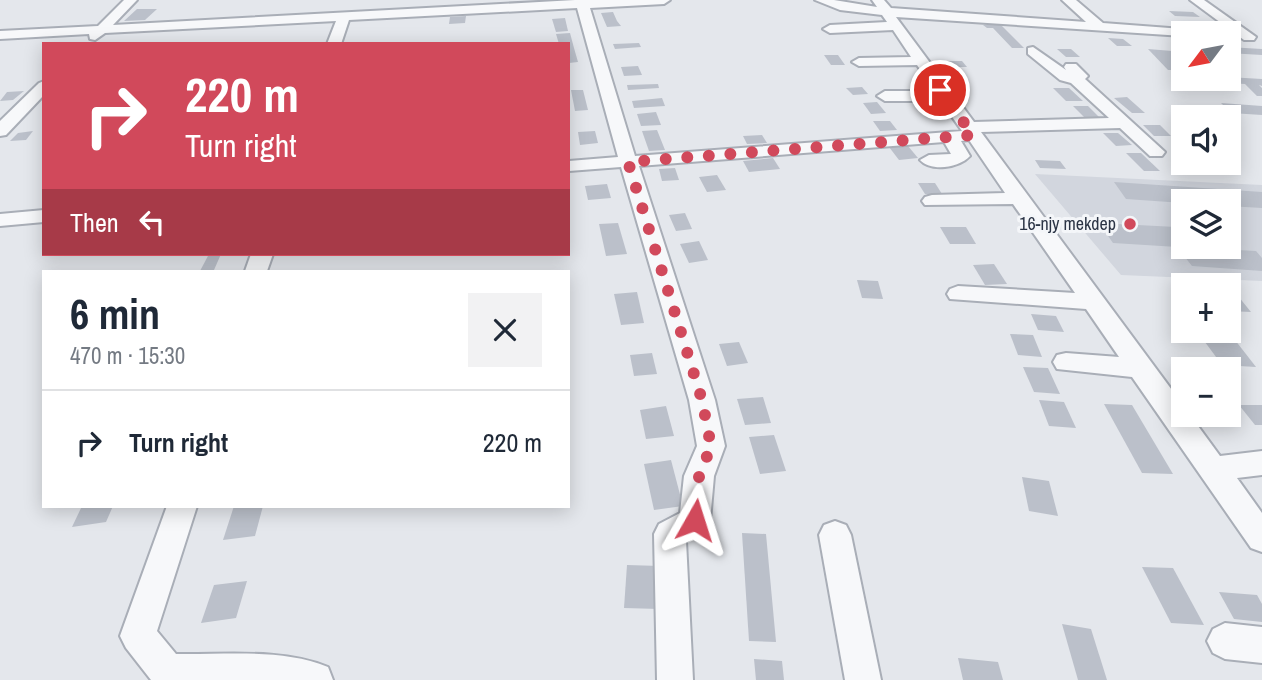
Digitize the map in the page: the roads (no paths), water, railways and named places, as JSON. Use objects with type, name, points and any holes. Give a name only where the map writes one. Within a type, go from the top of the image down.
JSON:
[{"type":"street","points":[[89,42],[131,0]]},
{"type":"street","points":[[0,35],[582,2],[664,0]]},
{"type":"street","points":[[821,0],[892,20],[957,121],[1019,198],[1262,538]]},
{"type":"street","points":[[948,0],[963,18]]},
{"type":"street","points":[[1068,0],[1101,28]]},
{"type":"street","points":[[1196,0],[1255,37]]},
{"type":"street","points":[[582,2],[604,73],[608,100],[702,400],[711,446],[699,477],[695,520],[670,534],[675,680]]},
{"type":"street","points":[[826,15],[845,13],[851,8]]},
{"type":"street","points":[[335,42],[344,17]]},
{"type":"street","points":[[830,29],[892,20],[963,18],[1171,32]]},
{"type":"street","points":[[841,42],[892,20]]},
{"type":"street","points":[[1033,51],[1065,77],[1073,73],[1156,152]]},
{"type":"street","points":[[859,62],[925,68]]},
{"type":"street","points":[[870,76],[925,68]]},
{"type":"street","points":[[0,131],[42,88]]},
{"type":"street","points":[[884,96],[957,121]]},
{"type":"street","points":[[897,109],[957,121]]},
{"type":"street","points":[[929,160],[950,161],[961,156],[957,121]]},
{"type":"street","points":[[570,166],[628,162],[957,121],[1124,123]]},
{"type":"street","points":[[932,201],[1019,198]]},
{"type":"street","points":[[0,220],[42,216]]},
{"type":"street","points":[[958,294],[1093,302]]},
{"type":"street","points":[[1066,362],[1140,368]]},
{"type":"street","points":[[1212,469],[1262,463]]},
{"type":"street","points":[[181,508],[138,636],[168,672],[282,674],[315,680]]},
{"type":"street","points":[[835,535],[863,680]]},
{"type":"street","points":[[1225,641],[1262,645]]},
{"type":"place","name":"16-njy mekdep","points":[[1130,224]]}]
